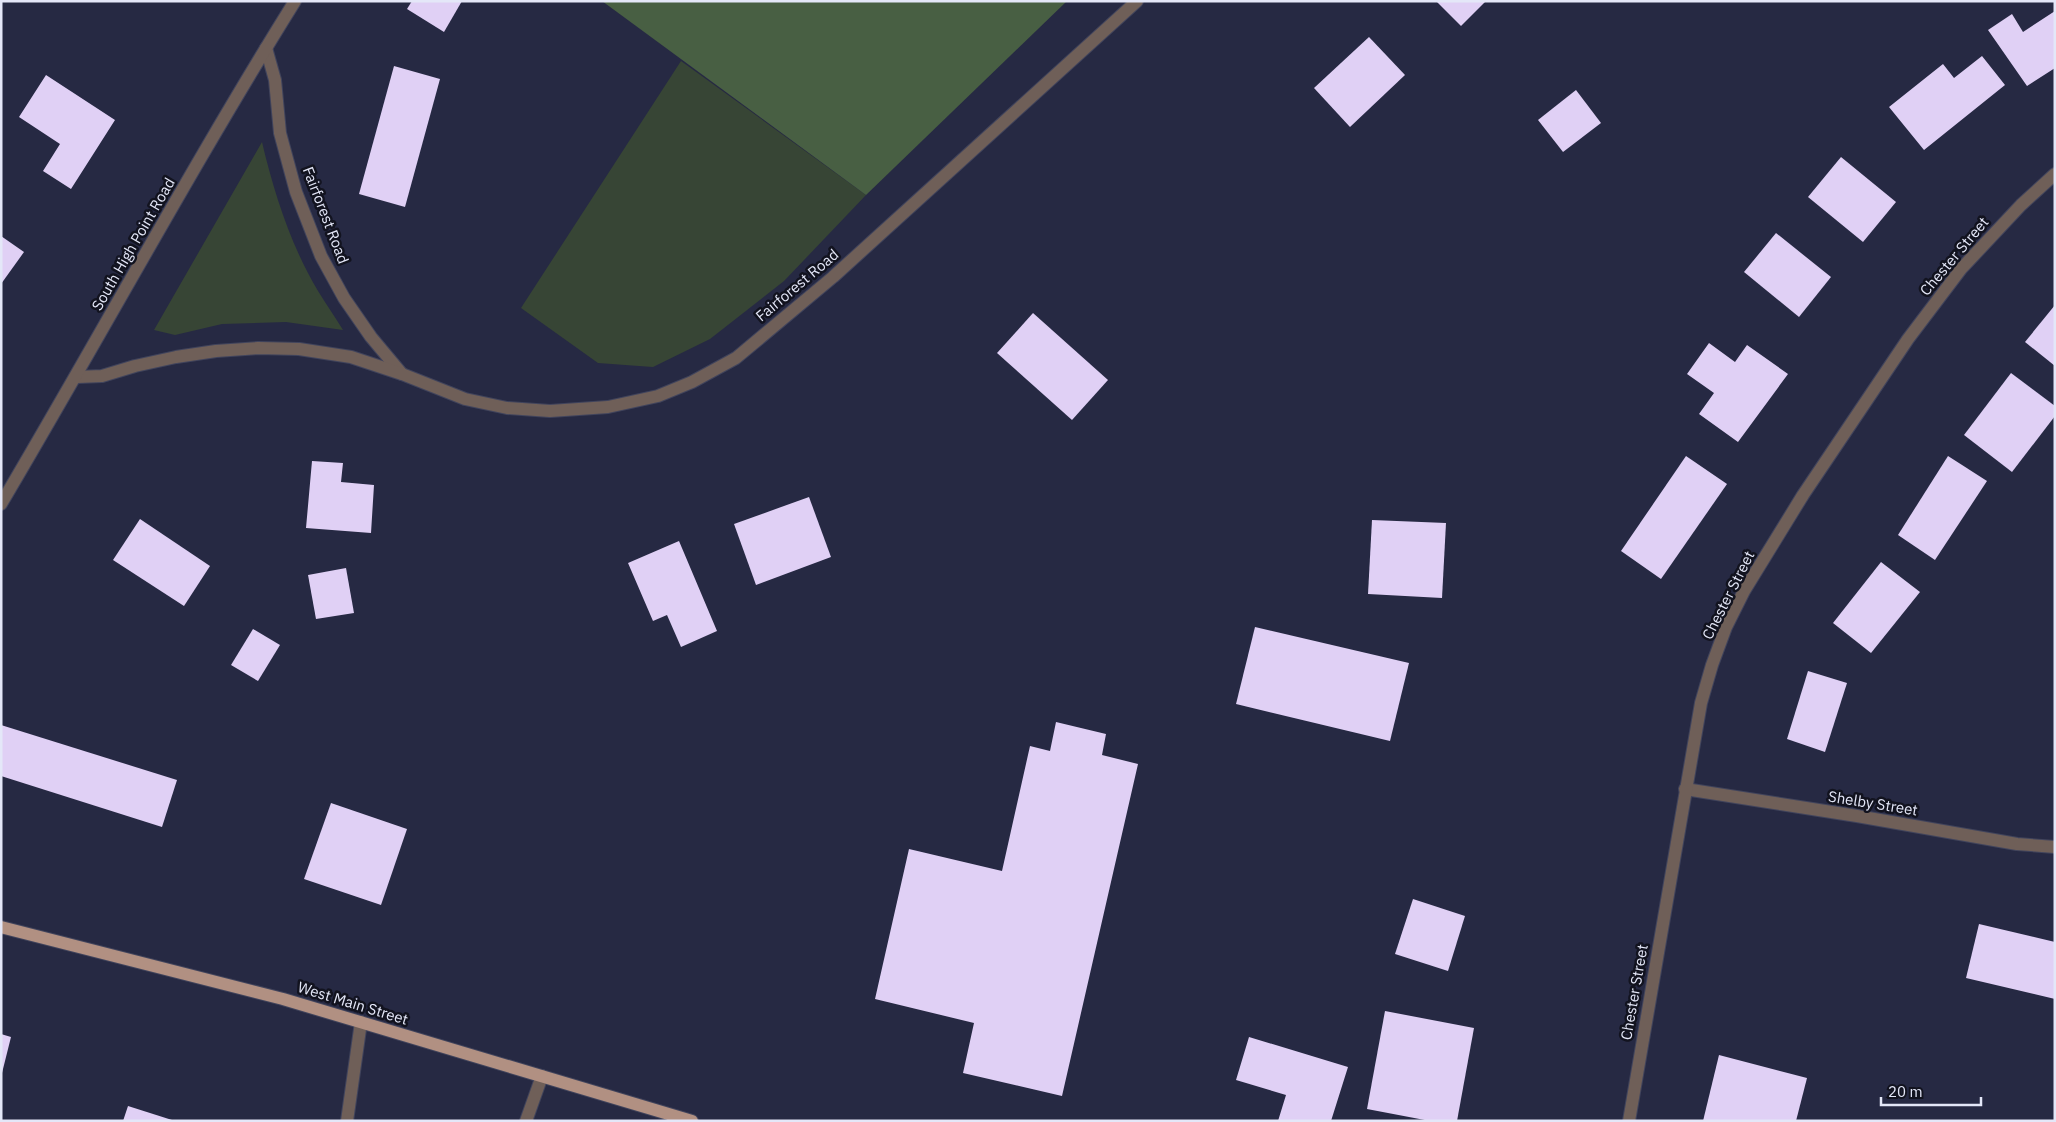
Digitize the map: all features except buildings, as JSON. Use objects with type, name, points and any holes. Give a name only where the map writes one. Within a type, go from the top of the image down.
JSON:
[{"type":"main road","name":"West Main Street","points":[[1,926],[274,996],[692,1121]]},
{"type":"street","name":"South High Point Road","points":[[1,504],[77,377],[230,106],[294,1]]},
{"type":"street","name":"Fairforest Road","points":[[77,377],[102,376],[176,357],[216,351],[258,348],[299,349],[351,357],[402,374],[464,399],[507,408],[550,411],[608,406],[658,396],[692,382],[736,358],[834,277],[1137,1]]},
{"type":"street","name":"Fairforest Road","points":[[266,48],[275,80],[280,133],[293,184],[321,256],[344,298],[371,337],[402,374]]},
{"type":"street","name":"Chester Street","points":[[1629,1121],[1701,703],[1712,665],[1726,628],[1744,591],[1803,495],[1908,339],[1961,269],[2020,205],[2055,174]]},
{"type":"street","name":"Shelby Street","points":[[1685,789],[2017,844],[2055,847]]},
{"type":"street","points":[[347,1121],[361,1022]]},
{"type":"street","points":[[526,1121],[542,1076]]},
{"type":"green space","points":[[602,1],[1067,1],[866,195]]},
{"type":"green space","points":[[681,61],[866,195],[784,281],[710,339],[653,367],[598,363],[521,308]]},
{"type":"green space","points":[[262,142],[278,200],[292,238],[308,274],[343,330],[286,322],[222,324],[175,335],[154,330]]}]
